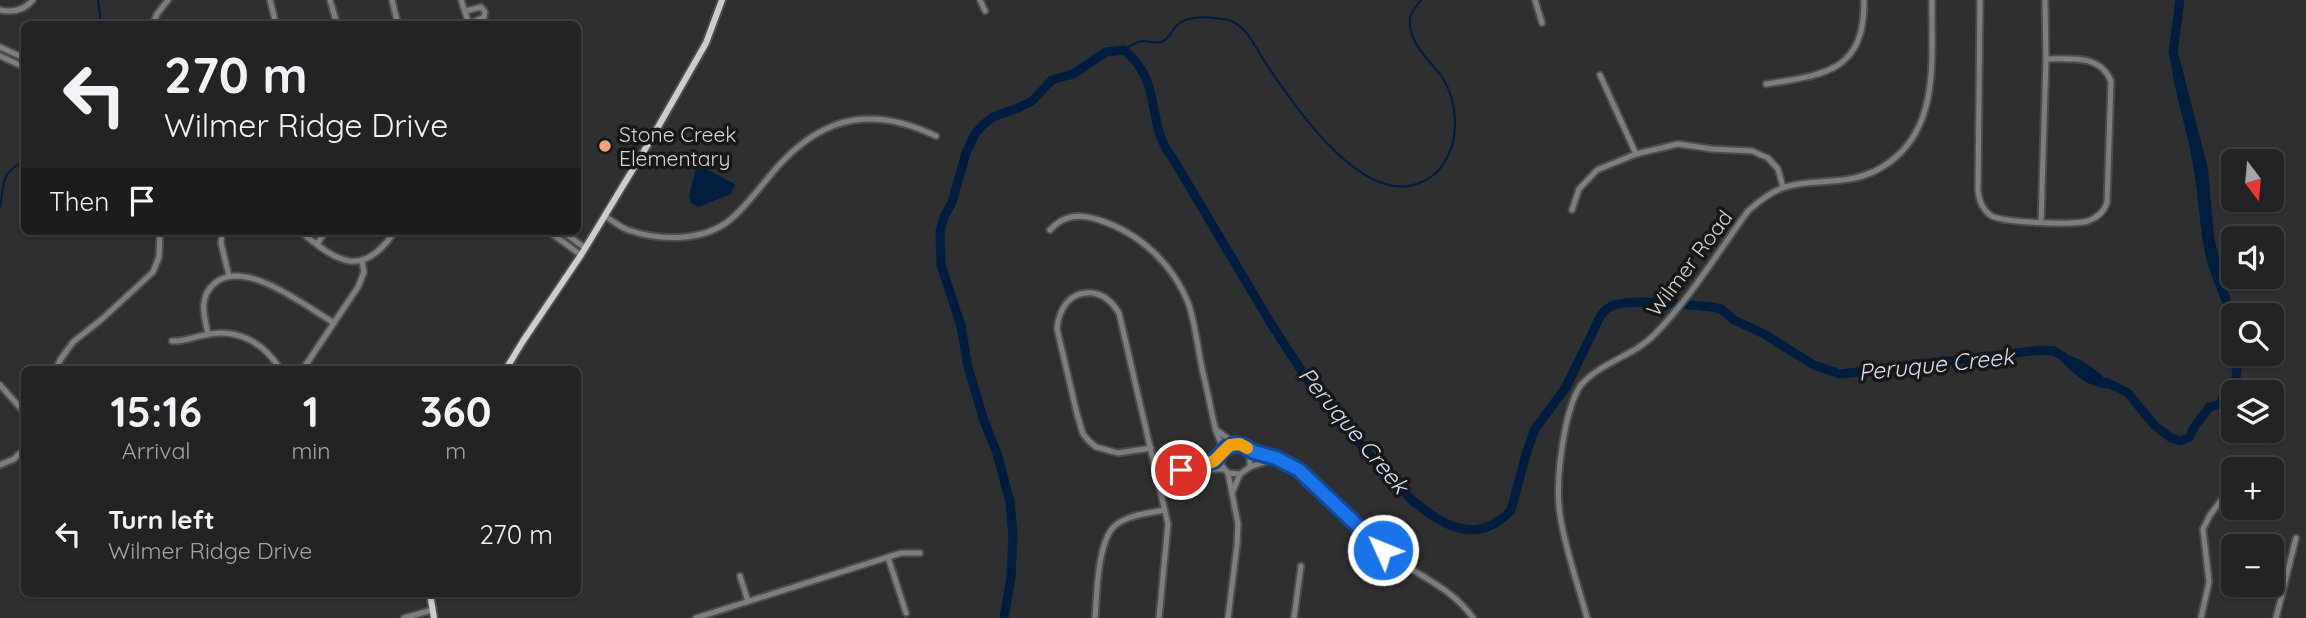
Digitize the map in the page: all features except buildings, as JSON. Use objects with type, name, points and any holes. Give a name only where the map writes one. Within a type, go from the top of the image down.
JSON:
[{"type":"main road","points":[[508,366],[605,216],[706,43],[722,0]]},
{"type":"main road","points":[[431,597],[433,616]]},
{"type":"street","points":[[0,10],[20,10],[33,0]]},
{"type":"street","points":[[154,21],[169,0]]},
{"type":"street","points":[[270,0],[275,21]]},
{"type":"street","points":[[330,0],[336,21]]},
{"type":"street","points":[[392,0],[397,21]]},
{"type":"street","points":[[461,0],[468,21]]},
{"type":"street","points":[[980,0],[985,11]]},
{"type":"street","points":[[1535,0],[1542,23]]},
{"type":"street","points":[[1766,84],[1816,76],[1839,65],[1854,49],[1859,39],[1864,19],[1864,0]]},
{"type":"street","name":"Wilmer Road","points":[[1587,618],[1560,511],[1559,474],[1570,411],[1581,386],[1646,343],[1677,311],[1748,211],[1761,199],[1799,182],[1854,179],[1870,174],[1886,166],[1913,139],[1921,125],[1928,97],[1932,0]]},
{"type":"street","points":[[1980,0],[1979,199],[1983,208],[1994,218],[2083,222],[2095,218],[2104,209],[2108,199],[2112,96],[2110,78],[2100,66],[2084,59],[2046,59]]},
{"type":"street","points":[[2040,222],[2046,59],[2045,0]]},
{"type":"street","points":[[466,11],[481,7],[485,12],[484,17],[475,21]]},
{"type":"street","points":[[0,47],[21,57]]},
{"type":"street","points":[[0,56],[21,65]]},
{"type":"street","points":[[1600,75],[1636,154]]},
{"type":"street","points":[[605,216],[625,229],[643,234],[691,236],[725,224],[756,194],[780,164],[826,127],[848,121],[872,120],[904,124],[936,136]]},
{"type":"street","points":[[1572,210],[1579,189],[1597,170],[1636,154],[1681,144],[1752,151],[1775,163],[1783,187]]},
{"type":"street","points":[[1051,230],[1059,221],[1072,216],[1108,223],[1141,242],[1168,268],[1188,305],[1215,427],[1223,451],[1220,461],[1226,471],[1238,524],[1228,618]]},
{"type":"street","points":[[57,366],[73,342],[102,320],[153,272],[159,257],[160,235]]},
{"type":"street","points":[[222,235],[229,276]]},
{"type":"street","points":[[305,235],[346,261],[362,261],[377,254],[392,235]]},
{"type":"street","points":[[317,244],[323,235]]},
{"type":"street","points":[[554,235],[581,255]]},
{"type":"street","points":[[567,235],[585,248]]},
{"type":"street","points":[[305,366],[363,278],[362,261]]},
{"type":"street","points":[[208,334],[203,310],[205,297],[212,285],[229,276],[240,276],[272,285],[334,323]]},
{"type":"street","points":[[1151,448],[1118,453],[1108,451],[1096,447],[1083,434],[1057,329],[1058,315],[1063,306],[1077,295],[1086,292],[1099,294],[1108,299],[1119,313],[1151,448],[1158,478],[1168,535],[1159,618]]},
{"type":"street","points":[[172,341],[180,342],[208,334],[229,333],[254,341],[270,353],[278,366]]},
{"type":"street","points":[[0,385],[21,409]]},
{"type":"street","points":[[1215,427],[1235,444],[1276,458],[1299,470],[1396,561],[1449,592],[1474,618]]},
{"type":"street","points":[[1158,478],[1205,465],[1235,444]]},
{"type":"street","points":[[1248,449],[1252,457],[1250,467]]},
{"type":"street","points":[[0,465],[21,452]]},
{"type":"street","points":[[1232,493],[1240,474],[1250,467],[1276,458]]},
{"type":"street","points":[[1158,478],[1205,469],[1240,474]]},
{"type":"street","points":[[2201,618],[2209,582],[2203,529],[2221,501]]},
{"type":"street","points":[[1095,618],[1104,545],[1111,530],[1125,520],[1164,510]]},
{"type":"street","points":[[2276,618],[2296,538]]},
{"type":"street","points":[[696,618],[901,553],[920,553]]},
{"type":"street","points":[[888,557],[906,613]]},
{"type":"street","points":[[1294,618],[1301,566]]},
{"type":"street","points":[[740,576],[748,601]]},
{"type":"street","points":[[404,618],[433,616]]},
{"type":"water","points":[[2173,52],[2179,56],[2208,169],[2214,238],[2221,266],[2221,289],[2227,289],[2232,303],[2222,303],[2204,249],[2191,153],[2171,55]]},
{"type":"water","points":[[702,167],[735,184],[731,194],[699,207],[691,203],[689,195],[696,169]]},
{"type":"water","points":[[2054,351],[2087,364],[2114,387],[2097,387],[2080,378]]},
{"type":"waterway","points":[[98,0],[101,21]]},
{"type":"waterway","points":[[1124,50],[1140,41],[1163,41],[1177,25],[1188,19],[1208,17],[1228,20],[1240,26],[1249,36],[1306,120],[1345,161],[1366,176],[1388,185],[1409,186],[1429,178],[1441,168],[1453,143],[1455,132],[1454,108],[1447,87],[1412,35],[1411,15],[1421,0]]},
{"type":"waterway","name":"Peruque Creek","points":[[2176,64],[2173,52],[2180,0]]},
{"type":"waterway","name":"Peruque Creek","points":[[1004,618],[1011,577],[1013,535],[1010,502],[997,453],[968,367],[961,326],[941,265],[940,231],[952,202],[966,153],[975,134],[983,125],[993,117],[1032,101],[1052,80],[1073,74],[1106,52],[1124,50],[1145,76],[1164,144],[1310,384],[1391,480],[1423,509],[1448,524],[1473,530],[1499,521],[1511,510],[1535,429],[1566,387],[1601,315],[1618,304],[1659,302],[1721,309],[1734,320],[1764,334],[1814,365],[1840,374],[2041,350],[2054,351],[2064,357]]},
{"type":"waterway","points":[[0,207],[5,179],[21,162]]},
{"type":"waterway","name":"Peruque Creek","points":[[2106,382],[2128,393],[2154,425],[2171,438],[2181,441],[2190,437],[2195,425],[2209,407],[2220,404],[2226,390],[2236,379],[2237,366]]},
{"type":"slow traffic","points":[[1207,464],[1214,461],[1230,445],[1240,444],[1247,448]]},
{"type":"place","name":"Stone Creek Elementary","points":[[605,146]]},
{"type":"route","points":[[1181,470],[1214,461],[1226,448],[1235,444],[1276,458],[1299,470],[1383,550]]}]
